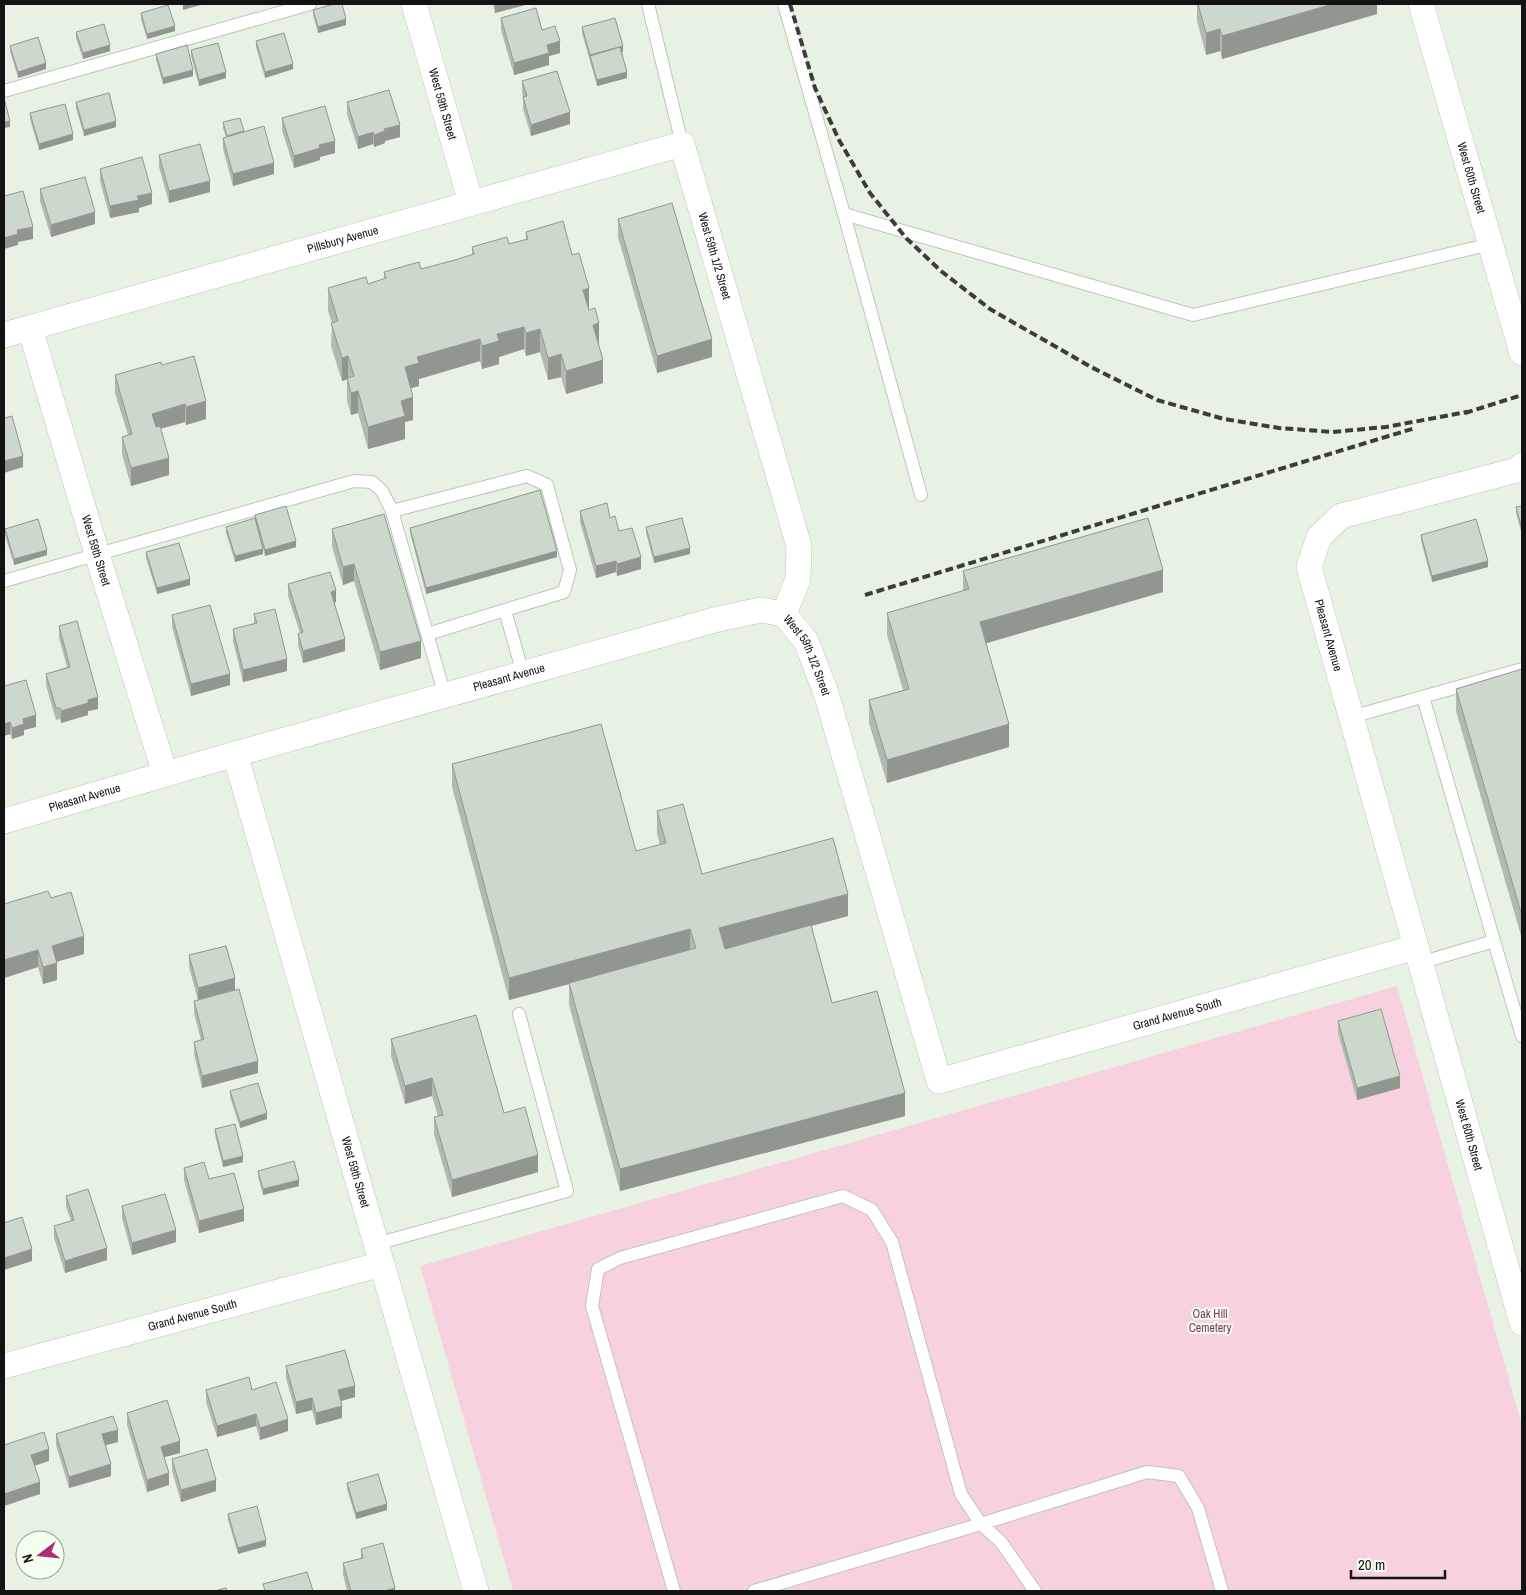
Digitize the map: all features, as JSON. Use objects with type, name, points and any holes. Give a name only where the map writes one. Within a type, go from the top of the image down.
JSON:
[{"type":"street","name":"West 59th Street","points":[[414,4],[471,203]]},
{"type":"street","name":"West 60th Street","points":[[1421,4],[1522,353]]},
{"type":"street","name":"Pillsbury Avenue","points":[[4,336],[682,144]]},
{"type":"street","name":"West 59th 1/2 Street","points":[[682,144],[799,546],[798,578],[784,614],[806,641],[826,693],[939,1081]]},
{"type":"street","name":"West 59th Street","points":[[30,328],[164,774]]},
{"type":"street","name":"Pleasant Avenue","points":[[1418,955],[1308,567],[1319,537],[1341,516],[1517,470],[1522,465]]},
{"type":"street","name":"Pleasant Avenue","points":[[4,821],[164,774],[718,619],[760,610],[784,614]]},
{"type":"street","name":"West 59th Street","points":[[235,754],[476,1591]]},
{"type":"street","name":"West 60th Street","points":[[1418,955],[1522,1323]]},
{"type":"street","name":"Grand Avenue South","points":[[939,1081],[1418,955]]},
{"type":"street","name":"Grand Avenue South","points":[[4,1366],[379,1254]]},
{"type":"lane","points":[[4,91],[310,4]]},
{"type":"lane","points":[[648,4],[682,144]]},
{"type":"lane","points":[[784,4],[921,496]]},
{"type":"lane","points":[[844,214],[1193,314],[1491,244]]},
{"type":"lane","points":[[392,511],[527,476],[547,485],[570,570],[564,592],[428,634]]},
{"type":"lane","points":[[4,581],[354,481],[372,482],[382,491],[392,511],[445,696]]},
{"type":"lane","points":[[505,610],[523,674]]},
{"type":"lane","points":[[1351,717],[1522,669]]},
{"type":"lane","points":[[1423,697],[1522,1036]]},
{"type":"lane","points":[[1418,955],[1494,942]]},
{"type":"lane","points":[[379,1254],[567,1190],[519,1014]]},
{"type":"lane","points":[[674,1591],[592,1306],[598,1269],[620,1258],[843,1196],[872,1210],[892,1242],[961,1494],[981,1524],[1001,1542],[1035,1591]]},
{"type":"lane","points":[[754,1591],[981,1524],[1147,1472],[1179,1476],[1198,1508],[1222,1591]]},
{"type":"green space","name":"Oak Hill Cemetery","points":[[1397,986],[1522,1425],[1522,1591],[513,1591],[420,1266]]},
{"type":"building","points":[[334,4],[342,4],[346,19],[318,27],[313,10]]},
{"type":"building","points":[[1198,4],[1333,4],[1222,36],[1220,29],[1206,33]]},
{"type":"building","points":[[168,5],[175,26],[147,34],[141,13]]},
{"type":"building","points":[[536,8],[542,30],[555,26],[560,41],[547,45],[549,53],[514,63],[501,18]]},
{"type":"building","points":[[615,18],[623,46],[590,55],[582,27]]},
{"type":"building","points":[[104,24],[110,45],[83,53],[76,32]]},
{"type":"building","points":[[284,33],[293,64],[265,72],[256,41]]},
{"type":"building","points":[[38,37],[46,63],[18,72],[10,46]]},
{"type":"building","points":[[218,43],[226,72],[199,80],[191,50]]},
{"type":"building","points":[[187,45],[193,70],[163,78],[156,54]]},
{"type":"building","points":[[620,47],[627,72],[597,80],[590,56]]},
{"type":"building","points":[[557,71],[570,112],[531,125],[523,97],[527,96],[522,81]]},
{"type":"building","points":[[389,90],[400,125],[384,129],[385,131],[374,135],[373,132],[358,137],[347,102]]},
{"type":"building","points":[[109,93],[116,121],[84,130],[76,102]]},
{"type":"building","points":[[4,98],[10,121],[4,122]]},
{"type":"building","points":[[65,104],[73,134],[39,144],[30,113]]},
{"type":"building","points":[[325,106],[335,141],[319,145],[320,148],[294,156],[282,118]]},
{"type":"building","points":[[240,118],[244,131],[227,136],[223,122]]},
{"type":"building","points":[[264,126],[274,163],[233,174],[223,138]]},
{"type":"building","points":[[200,144],[210,181],[169,191],[159,155]]},
{"type":"building","points":[[142,157],[152,193],[137,196],[139,200],[110,206],[100,169]]},
{"type":"building","points":[[85,177],[95,212],[51,225],[40,189]]},
{"type":"building","points":[[23,191],[33,227],[17,230],[18,234],[4,238],[4,196]]},
{"type":"building","points":[[672,203],[712,339],[657,356],[618,219]]},
{"type":"building","points":[[563,221],[572,255],[579,253],[589,288],[583,290],[589,310],[595,308],[599,323],[593,325],[603,360],[566,371],[561,354],[548,358],[540,329],[526,333],[524,327],[497,334],[499,341],[482,346],[480,339],[417,357],[419,363],[405,367],[413,397],[401,401],[405,416],[368,427],[358,391],[351,393],[347,378],[354,376],[348,356],[342,358],[331,323],[338,321],[328,288],[366,277],[368,284],[386,278],[384,272],[419,262],[421,269],[455,260],[474,254],[472,247],[507,237],[509,244],[528,239],[526,232]]},
{"type":"building","points":[[194,356],[206,401],[186,407],[185,404],[152,414],[156,427],[160,426],[169,458],[131,468],[122,437],[132,434],[115,375],[161,362],[162,365]]},
{"type":"building","points":[[12,416],[23,456],[4,461],[4,418]]},
{"type":"building","points":[[540,490],[557,551],[426,588],[410,528]]},
{"type":"building","points":[[607,503],[610,518],[615,516],[619,531],[632,528],[641,557],[617,564],[616,561],[596,566],[580,511]]},
{"type":"building","points":[[286,506],[296,541],[265,550],[255,515]]},
{"type":"building","points":[[1522,506],[1522,529],[1516,507]]},
{"type":"building","points":[[384,514],[421,641],[380,652],[354,564],[343,567],[332,529]]},
{"type":"building","points":[[255,518],[263,549],[235,556],[226,527]]},
{"type":"building","points":[[682,518],[690,548],[654,557],[646,527]]},
{"type":"building","points":[[1148,518],[1163,570],[980,622],[1009,724],[887,760],[869,700],[909,689],[887,613],[969,589],[963,571]]},
{"type":"building","points":[[38,519],[47,550],[14,559],[5,529]]},
{"type":"building","points":[[1476,519],[1488,561],[1432,576],[1421,535]]},
{"type":"building","points":[[179,543],[190,579],[157,588],[146,552]]},
{"type":"building","points":[[330,572],[336,590],[331,592],[345,639],[303,651],[298,634],[303,632],[288,584]]},
{"type":"building","points":[[210,605],[230,674],[191,684],[172,615]]},
{"type":"building","points":[[275,609],[287,659],[243,670],[233,629],[257,623],[254,614]]},
{"type":"building","points":[[77,621],[98,697],[88,700],[88,703],[61,711],[60,708],[56,708],[46,674],[70,667],[59,626]]},
{"type":"building","points":[[1522,669],[1522,916],[1456,689]]},
{"type":"building","points":[[26,680],[36,715],[23,719],[24,724],[12,728],[10,722],[4,724],[4,686]]},
{"type":"building","points":[[601,724],[636,851],[666,843],[657,811],[683,804],[702,874],[833,838],[848,894],[719,928],[725,949],[811,925],[832,1003],[877,991],[905,1093],[620,1169],[569,983],[696,948],[690,929],[509,978],[452,764]]},
{"type":"building","points":[[48,891],[51,898],[71,892],[84,936],[52,946],[57,963],[43,967],[38,950],[4,960],[4,904]]},
{"type":"building","points":[[226,946],[235,978],[198,988],[189,955]]},
{"type":"building","points":[[239,989],[258,1061],[202,1076],[194,1042],[204,1039],[194,1001]]},
{"type":"building","points":[[1381,1009],[1400,1076],[1357,1088],[1338,1021]]},
{"type":"building","points":[[476,1015],[504,1113],[525,1107],[538,1155],[452,1180],[434,1117],[443,1115],[432,1078],[405,1086],[391,1039]]},
{"type":"building","points":[[258,1083],[267,1113],[240,1122],[230,1091]]},
{"type":"building","points":[[235,1124],[243,1156],[223,1161],[215,1129]]},
{"type":"building","points":[[294,1161],[299,1180],[263,1189],[258,1171]]},
{"type":"building","points":[[204,1162],[209,1179],[234,1173],[244,1209],[199,1221],[184,1168]]},
{"type":"building","points":[[88,1189],[107,1248],[65,1261],[54,1226],[74,1220],[66,1196]]},
{"type":"building","points":[[165,1194],[176,1230],[132,1243],[122,1206]]},
{"type":"building","points":[[22,1217],[32,1249],[4,1258],[4,1223]]},
{"type":"building","points":[[345,1350],[355,1386],[338,1390],[342,1406],[316,1413],[312,1398],[296,1402],[286,1366]]},
{"type":"building","points":[[249,1377],[252,1390],[276,1382],[288,1419],[260,1428],[256,1414],[217,1426],[206,1390]]},
{"type":"building","points":[[167,1400],[180,1441],[161,1447],[169,1473],[147,1480],[127,1413]]},
{"type":"building","points":[[113,1416],[118,1430],[102,1434],[111,1464],[69,1477],[56,1434]]},
{"type":"building","points":[[44,1432],[49,1449],[31,1455],[40,1482],[4,1494],[4,1445]]},
{"type":"building","points":[[207,1449],[216,1480],[181,1490],[172,1459]]},
{"type":"building","points":[[378,1474],[387,1504],[356,1513],[347,1483]]},
{"type":"building","points":[[257,1506],[266,1540],[238,1548],[228,1514]]},
{"type":"building","points":[[383,1543],[395,1588],[384,1591],[351,1591],[343,1563],[363,1558],[361,1549]]},
{"type":"building","points":[[307,1572],[313,1591],[265,1591],[263,1584]]},
{"type":"building","points":[[226,1588],[227,1591],[214,1591]]},
{"type":"railway","points":[[790,4],[815,88],[839,140],[870,193],[906,238],[941,271],[990,309],[1091,367],[1157,400],[1224,419],[1279,428],[1333,432],[1386,427],[1472,411]]},
{"type":"railway","points":[[1465,413],[1522,395]]},
{"type":"railway","points":[[865,595],[1415,428]]}]
